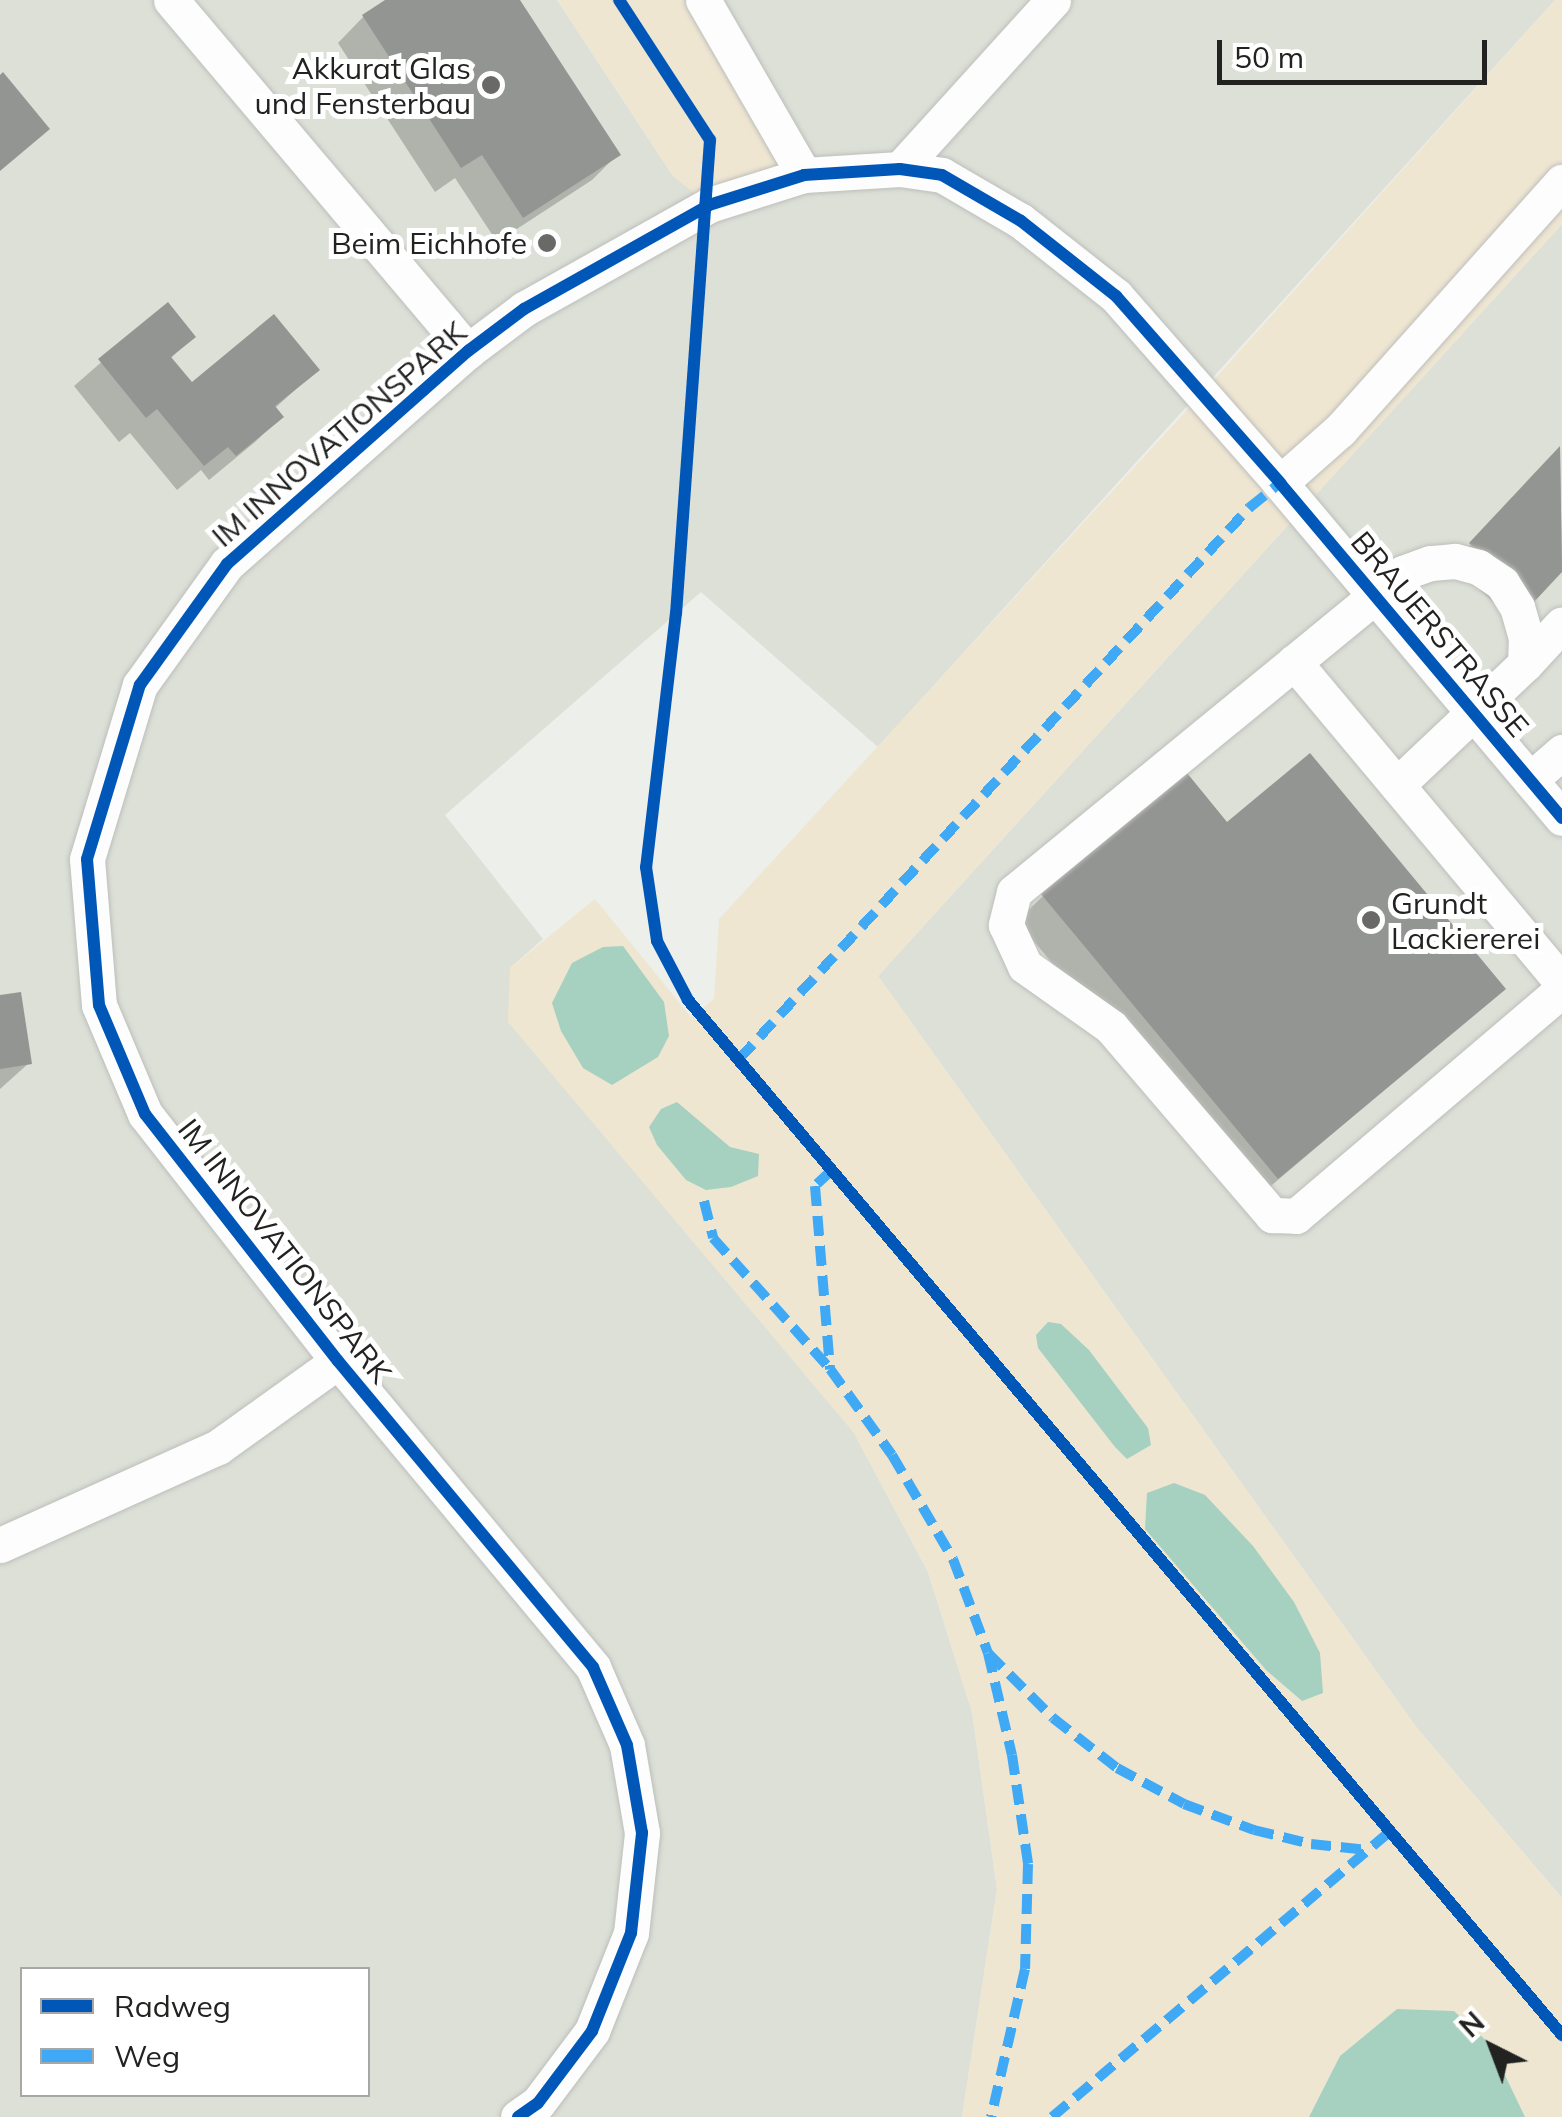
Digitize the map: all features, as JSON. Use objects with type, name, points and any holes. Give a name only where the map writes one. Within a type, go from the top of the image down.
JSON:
[{"type":"street","points":[[171,0],[468,351]]},
{"type":"street","points":[[703,0],[804,175]]},
{"type":"street","points":[[900,169],[1053,0]]},
{"type":"street","name":"IM INNOVATIONSPARK","points":[[518,2117],[538,2103],[592,2032],[632,1933],[642,1833],[627,1745],[592,1667],[338,1361],[145,1114],[99,1005],[87,858],[140,686],[227,564],[468,351],[524,310],[709,204],[804,175],[900,169],[942,175],[1005,212],[1116,296],[1280,483]]},
{"type":"street","points":[[1280,483],[1340,430],[1562,182]]},
{"type":"street","name":"BRAUERSTRASSE","points":[[1280,483],[1562,818]]},
{"type":"street","points":[[1294,662],[1562,986],[1296,1216],[1272,1215],[1111,1027],[1024,966],[1006,925],[1014,892],[1294,662],[1376,596],[1403,573],[1430,562],[1478,567],[1502,584],[1516,608],[1526,638],[1524,664]]},
{"type":"street","points":[[1397,785],[1562,624]]},
{"type":"street","points":[[1530,780],[1562,752]]},
{"type":"street","points":[[0,1544],[218,1447],[338,1361]]},
{"type":"shaded area","points":[[0,0],[557,0],[673,176],[804,174],[684,0],[1555,0],[878,747],[701,592],[445,815],[543,939],[510,968],[854,1433],[928,1572],[972,1712],[997,1889],[962,2117],[0,2117]]},
{"type":"shaded area","points":[[557,0],[684,0],[804,175],[709,205],[673,176]]},
{"type":"shaded area","points":[[1555,0],[1562,0],[1562,224],[878,976],[1417,1728],[1562,1898],[1562,2117],[1525,2117],[1490,2044],[1454,2011],[1397,2009],[1340,2056],[1309,2117],[962,2117],[997,1889],[972,1712],[928,1572],[854,1433],[508,1022],[510,968],[595,899],[691,1017],[714,999],[719,919],[1185,412]],"holes":[[[1062,1325],[1089,1350],[1148,1428],[1127,1459],[1068,1383]],[[1145,1529],[1302,1701],[1266,1670]]]},
{"type":"shaded area","points":[[1562,224],[1562,1898],[1417,1728],[878,976]]},
{"type":"shaded area","points":[[623,946],[664,1002],[669,1036],[658,1057],[612,1085],[583,1068],[561,1031],[552,1003],[572,963],[603,947]]},
{"type":"shaded area","points":[[677,1102],[730,1147],[759,1154],[758,1176],[731,1187],[706,1190],[686,1180],[657,1145],[649,1127],[661,1109]]},
{"type":"shaded area","points":[[1048,1322],[1061,1324],[1089,1350],[1148,1428],[1151,1445],[1127,1459],[1115,1447],[1038,1348],[1036,1335]]},
{"type":"shaded area","points":[[1174,1483],[1205,1495],[1253,1546],[1294,1602],[1320,1653],[1323,1693],[1302,1701],[1266,1670],[1145,1529],[1147,1493]]},
{"type":"shaded area","points":[[1397,2009],[1454,2011],[1490,2044],[1525,2117],[1309,2117],[1340,2056]]},
{"type":"building","name":"Akkurat Glas und Fensterbau","points":[[385,0],[520,0],[621,155],[523,218],[482,155],[461,168],[362,15]]},
{"type":"building","points":[[3,72],[50,129],[0,171],[0,75]]},
{"type":"building","points":[[168,302],[196,337],[171,357],[192,382],[274,314],[320,370],[275,406],[284,417],[236,456],[228,447],[204,466],[157,409],[146,418],[98,359]]},
{"type":"building","points":[[1560,446],[1562,572],[1533,603],[1469,543]]},
{"type":"building","points":[[1310,753],[1506,989],[1278,1179],[1041,894],[1187,773],[1227,822]]},
{"type":"building","points":[[21,992],[32,1064],[0,1069],[0,995]]},
{"type":"marked path","points":[[739,1059],[1249,508],[1280,483]]},
{"type":"marked path","points":[[832,1170],[815,1186],[830,1369],[892,1455],[953,1559],[988,1653],[1012,1755],[1028,1864],[1025,1969],[991,2117]]},
{"type":"marked path","points":[[704,1201],[713,1238],[830,1369]]},
{"type":"marked path","points":[[988,1653],[1053,1718],[1117,1768],[1184,1804],[1254,1830],[1311,1844],[1368,1850]]},
{"type":"marked path","points":[[1052,2117],[1390,1831]]},
{"type":"cycle path","points":[[619,0],[710,140],[676,613],[646,867],[657,941],[688,1000],[1562,2035]]},
{"type":"cycle path","points":[[518,2117],[538,2103],[592,2031],[631,1933],[642,1833],[627,1745],[593,1667],[338,1361],[145,1114],[99,1005],[87,859],[140,685],[227,564],[468,351],[524,309],[709,205],[804,175],[900,169],[942,175],[1021,221],[1116,296],[1280,483],[1562,818]]},
{"type":"place","name":"Akkurat Glas und Fensterbau","points":[[491,85]]},
{"type":"place","name":"Beim Eichhofe","points":[[547,243]]},
{"type":"place","name":"Grundt Lackiererei","points":[[1371,920]]}]
